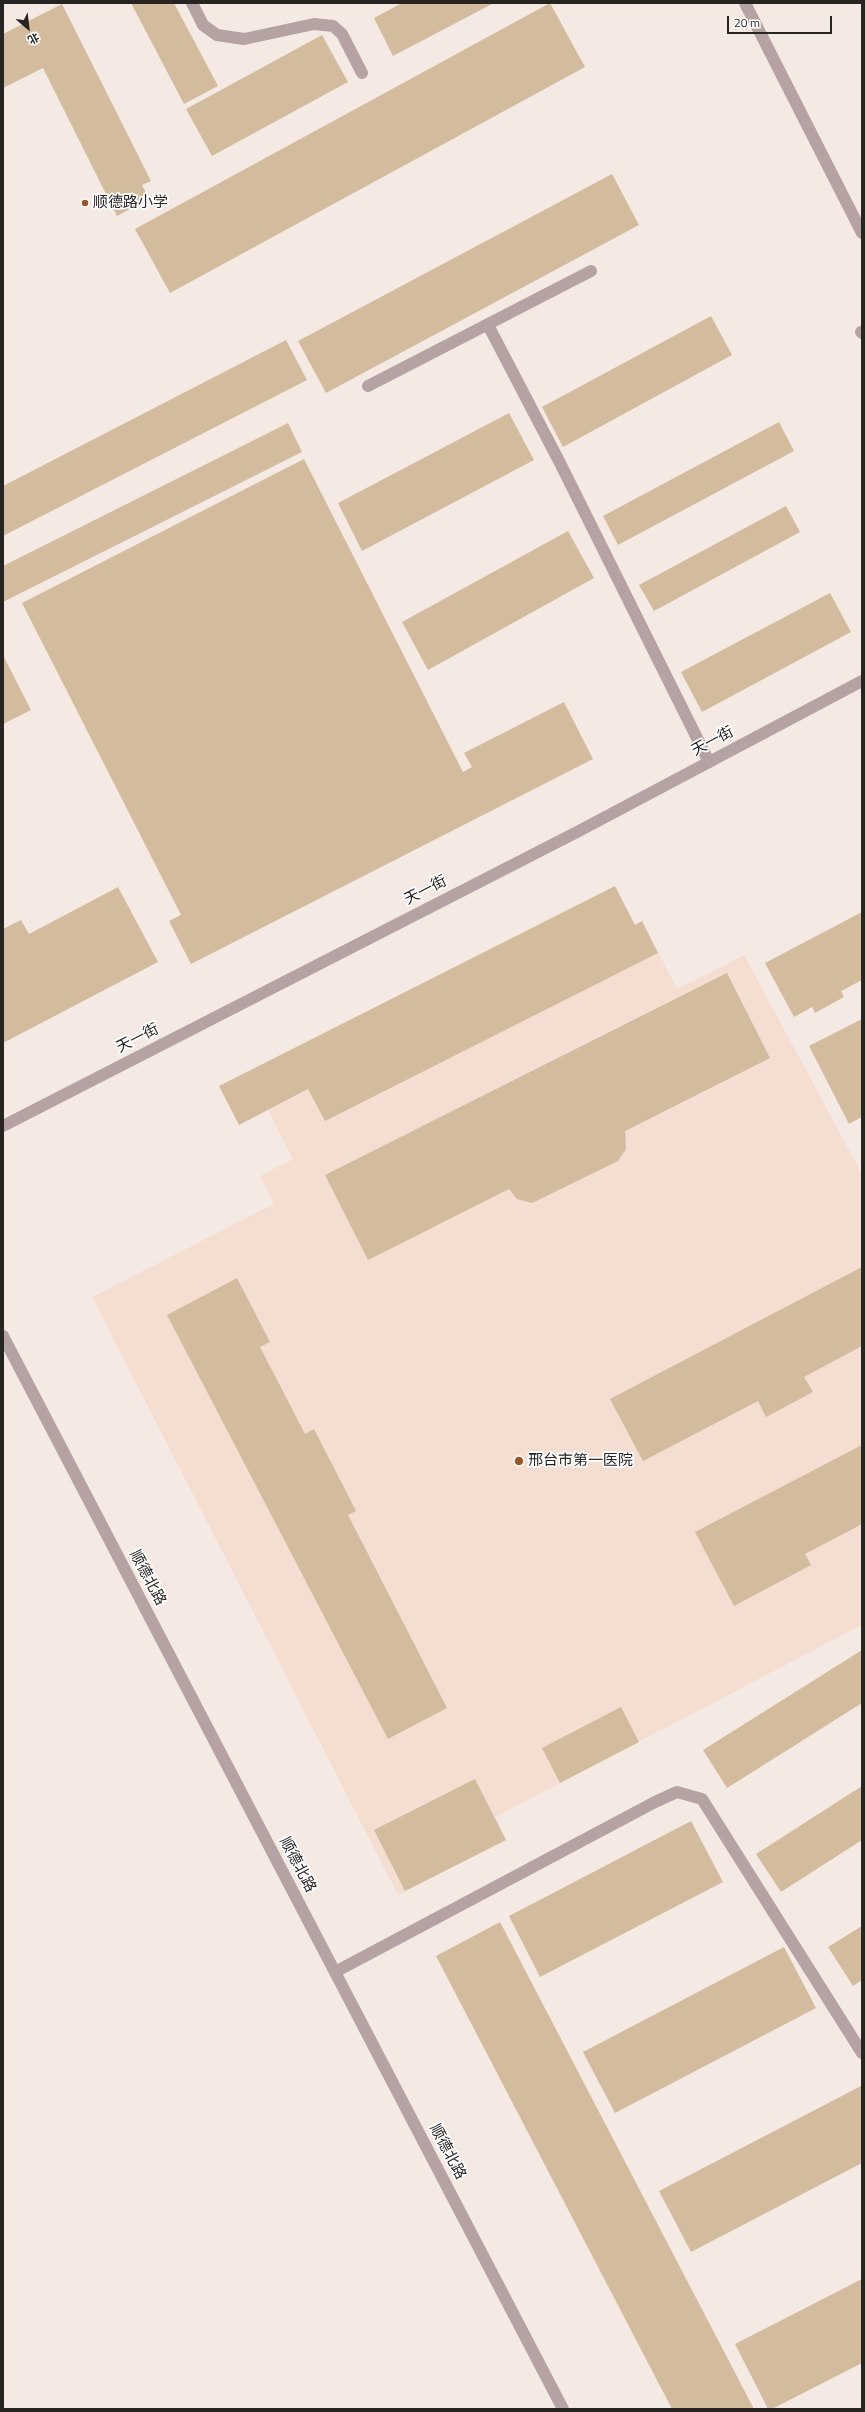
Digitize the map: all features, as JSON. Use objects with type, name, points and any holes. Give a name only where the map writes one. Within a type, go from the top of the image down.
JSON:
[{"type":"street","points":[[192,3],[203,25],[217,35],[244,39],[314,24],[333,26],[342,34],[362,73]]},
{"type":"street","points":[[745,3],[862,233]]},
{"type":"street","points":[[368,386],[591,271]]},
{"type":"street","points":[[488,325],[560,463],[709,762]]},
{"type":"street","name":"天一街","points":[[3,1126],[577,832],[862,681]]},
{"type":"street","name":"顺德北路","points":[[3,1336],[563,2409]]},
{"type":"street","points":[[335,1972],[655,1802],[677,1792],[702,1799],[862,2053]]},
{"type":"shaded area","name":"邢台市第一医院","points":[[642,921],[677,989],[744,955],[862,1174],[862,1625],[495,1817],[506,1840],[398,1895],[92,1297],[274,1204],[260,1176],[293,1159],[268,1110]]},
{"type":"building","points":[[131,3],[174,3],[218,86],[184,104]]},
{"type":"building","points":[[402,3],[494,3],[393,56],[374,18]]},
{"type":"building","points":[[550,3],[585,67],[170,293],[135,229]]},
{"type":"building","points":[[62,4],[151,181],[142,185],[149,199],[117,216],[43,68],[3,88],[3,34]]},
{"type":"building","points":[[322,35],[348,82],[212,156],[186,109]]},
{"type":"building","points":[[612,174],[639,225],[326,393],[298,341]]},
{"type":"building","points":[[711,316],[732,355],[563,447],[542,407]]},
{"type":"building","points":[[286,340],[307,380],[3,536],[3,486]]},
{"type":"building","points":[[509,413],[534,460],[362,551],[338,503]]},
{"type":"building","points":[[779,422],[794,451],[618,545],[603,516]]},
{"type":"building","points":[[288,423],[302,452],[3,602],[3,566]]},
{"type":"building","points":[[304,459],[463,772],[472,767],[464,753],[564,702],[593,759],[191,964],[169,921],[181,915],[22,603]]},
{"type":"building","points":[[786,506],[800,532],[654,611],[639,585]]},
{"type":"building","points":[[568,531],[594,578],[428,670],[402,622]]},
{"type":"building","points":[[830,593],[851,632],[702,712],[681,672]]},
{"type":"building","points":[[3,655],[31,710],[3,724]]},
{"type":"building","points":[[615,886],[635,925],[642,921],[658,953],[325,1121],[308,1089],[239,1125],[219,1086]]},
{"type":"building","points":[[118,887],[158,962],[3,1043],[3,929],[21,920],[29,934]]},
{"type":"building","points":[[862,912],[862,980],[841,991],[844,997],[815,1013],[812,1007],[794,1017],[765,963]]},
{"type":"building","points":[[727,973],[770,1058],[625,1131],[626,1149],[618,1161],[532,1203],[517,1199],[509,1189],[368,1260],[325,1175]]},
{"type":"building","points":[[862,1019],[862,1117],[849,1124],[809,1046]]},
{"type":"building","points":[[862,1267],[862,1346],[804,1377],[813,1392],[766,1417],[758,1401],[643,1461],[610,1399]]},
{"type":"building","points":[[237,1278],[270,1342],[260,1347],[305,1434],[314,1429],[356,1511],[348,1515],[447,1708],[388,1739],[167,1315]]},
{"type":"building","points":[[862,1445],[862,1524],[805,1554],[811,1565],[734,1606],[695,1532]]},
{"type":"building","points":[[862,1650],[862,1703],[727,1788],[703,1750]]},
{"type":"building","points":[[621,1707],[639,1742],[560,1783],[542,1748]]},
{"type":"building","points":[[475,1779],[506,1840],[405,1891],[374,1830]]},
{"type":"building","points":[[862,1786],[862,1840],[781,1892],[756,1854]]},
{"type":"building","points":[[691,1821],[723,1882],[540,1977],[509,1916]]},
{"type":"building","points":[[500,1922],[754,2409],[672,2409],[436,1956]]},
{"type":"building","points":[[862,1926],[862,1980],[853,1986],[828,1947]]},
{"type":"building","points":[[784,1947],[816,2008],[615,2113],[583,2052]]},
{"type":"building","points":[[861,2086],[862,2163],[691,2252],[659,2191]]},
{"type":"building","points":[[862,2279],[862,2363],[772,2409],[768,2409],[735,2344]]},
{"type":"place","name":"顺德路小学","points":[[85,203]]},
{"type":"place","name":"邢台市第一医院","points":[[519,1461]]}]
